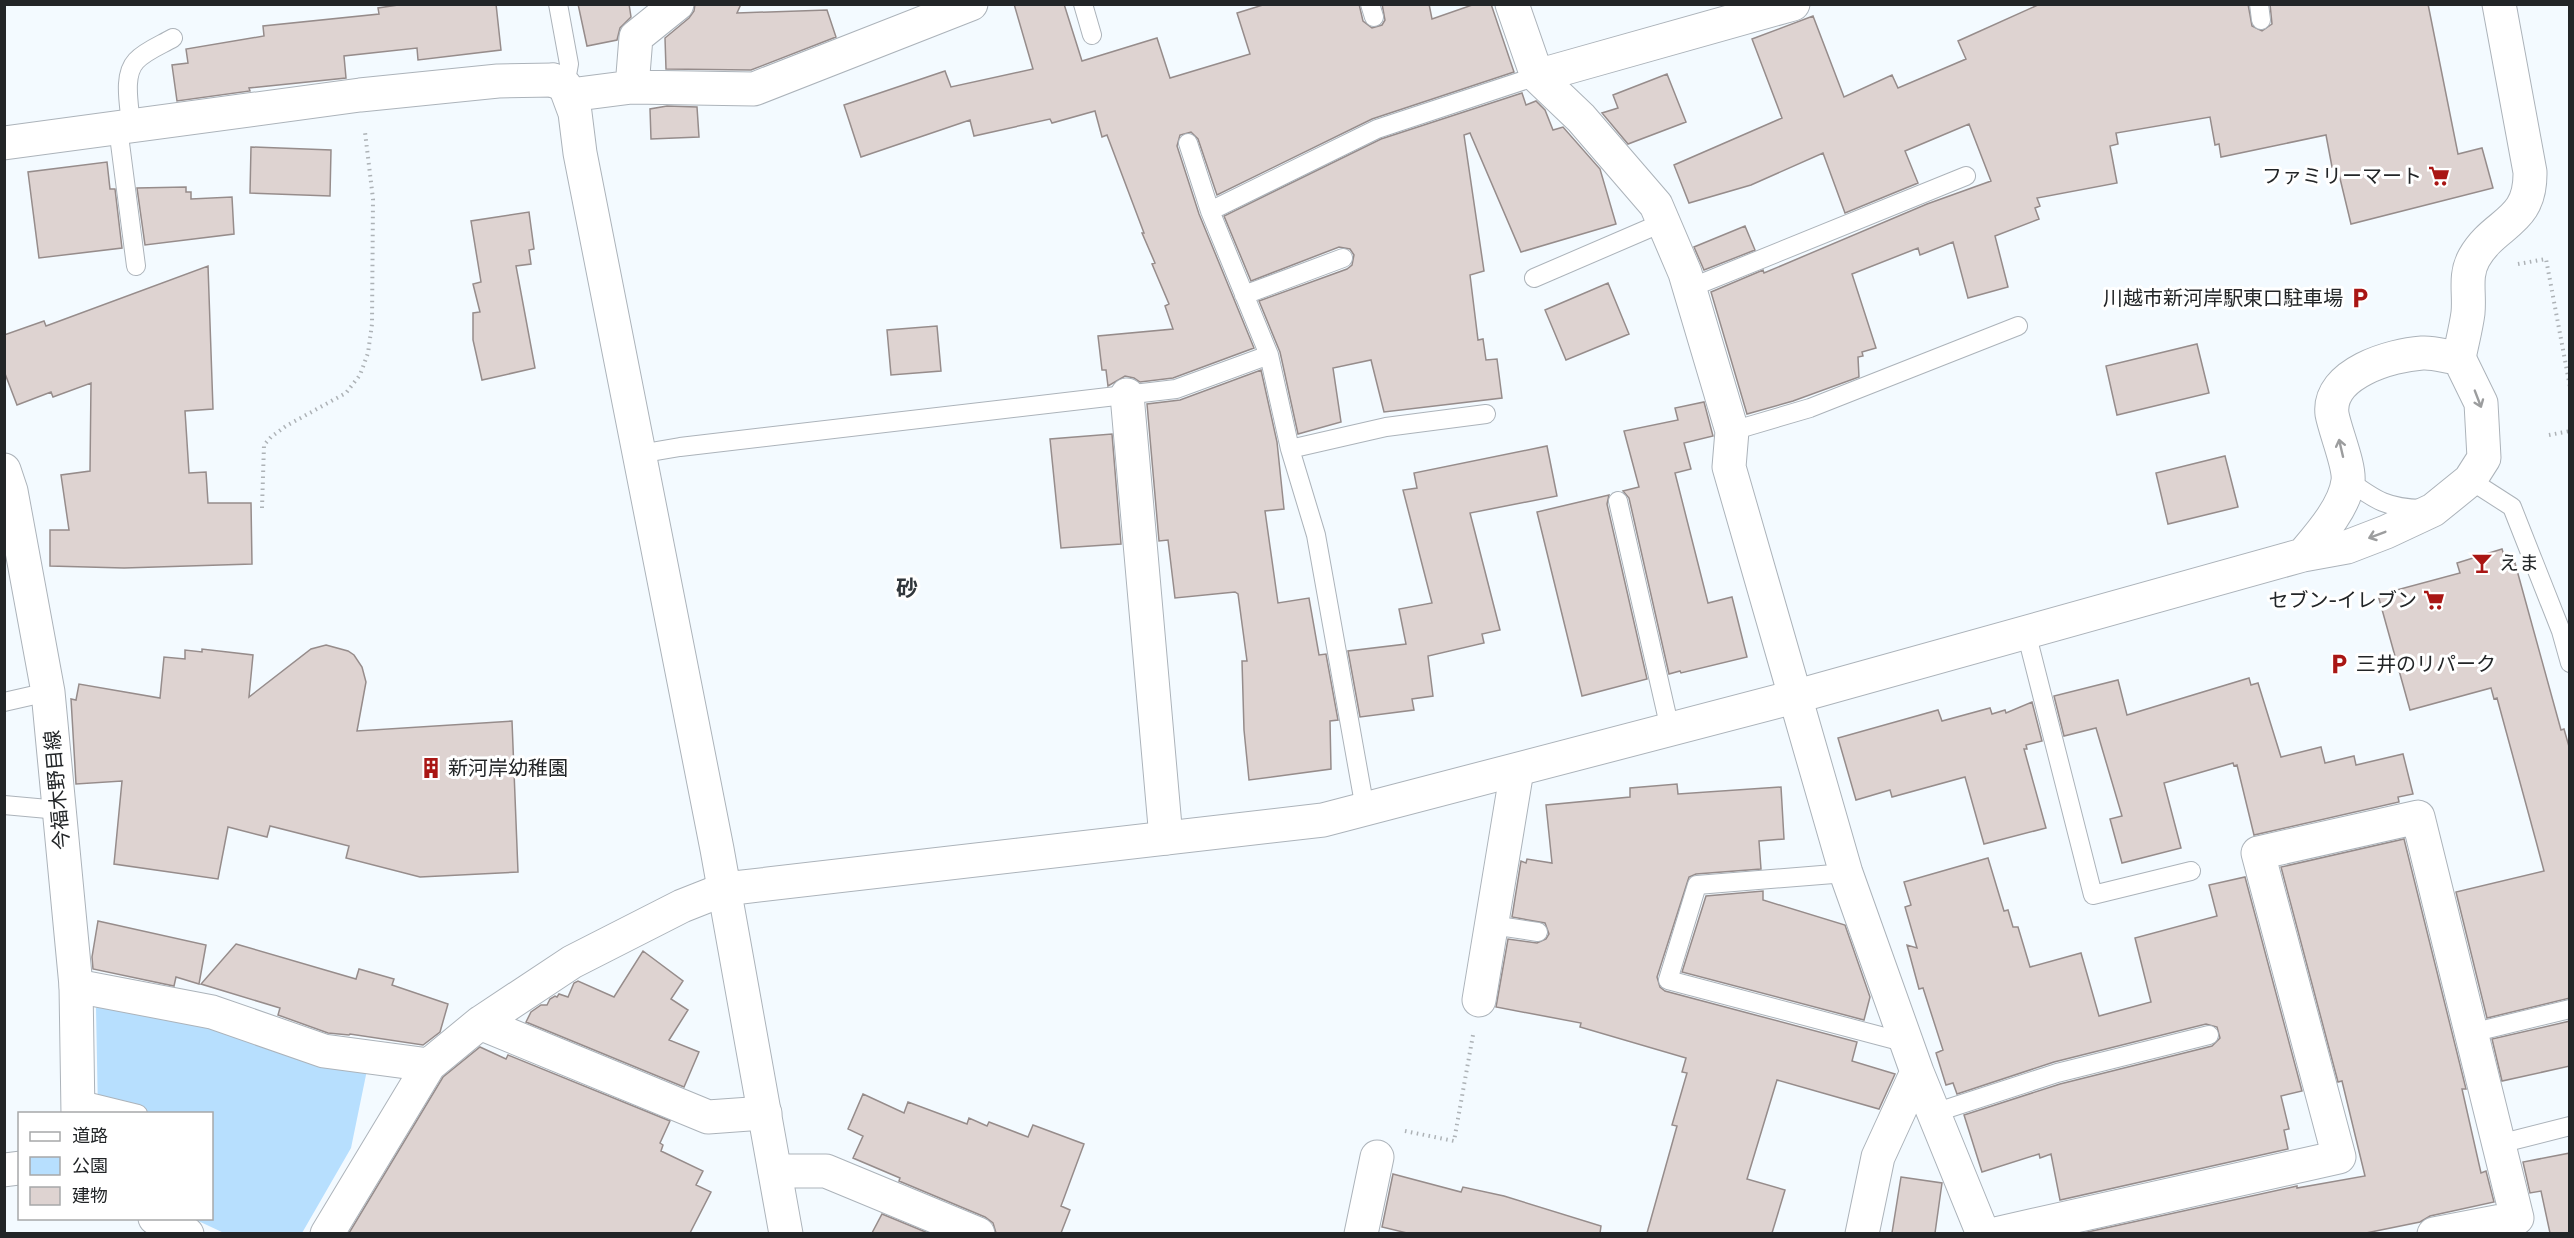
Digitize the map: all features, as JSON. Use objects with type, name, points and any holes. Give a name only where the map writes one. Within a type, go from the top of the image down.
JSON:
[{"type":"street","points":[[632,87],[636,37],[677,4]]},
{"type":"street","points":[[4,143],[360,95],[498,81],[562,87],[754,89],[972,4]]},
{"type":"street","points":[[1512,4],[1537,76],[1581,118],[1656,205],[1690,288],[1732,431],[1729,467],[1846,873],[1912,1058],[1983,1233]]},
{"type":"street","points":[[1537,76],[1793,4]]},
{"type":"street","points":[[327,1233],[429,1065],[480,1023],[572,962],[682,906],[725,889],[1323,820],[1794,697],[2303,555],[2347,547],[2433,510],[2470,480],[2484,458],[2481,403],[2459,358],[2468,314],[2467,279],[2473,259],[2485,243],[2524,207],[2530,188],[2530,172],[2499,4]]},
{"type":"street","points":[[562,87],[639,454],[725,889],[786,1233]]},
{"type":"street","points":[[2303,555],[2337,509],[2348,480],[2332,411],[2337,392],[2351,376],[2378,361],[2424,353],[2459,358]]},
{"type":"street","points":[[1127,395],[1166,838]]},
{"type":"street","name":"今福木野目線","points":[[4,470],[11,491],[48,692],[76,986],[78,1106]]},
{"type":"street","points":[[1479,1000],[1517,770]]},
{"type":"street","points":[[1995,1233],[2338,1157],[2258,854],[2418,817],[2519,1226],[2434,1233]]},
{"type":"street","points":[[76,986],[212,1012],[324,1051],[429,1065]]},
{"type":"street","points":[[480,1023],[708,1117],[765,1113]]},
{"type":"street","points":[[1862,1233],[1878,1157],[1912,1058]]},
{"type":"street","points":[[1361,1233],[1377,1157]]},
{"type":"street","points":[[775,1171],[826,1171],[978,1233]]},
{"type":"street","points":[[159,1220],[187,1233]]},
{"type":"lane","points":[[558,4],[569,64],[562,87]]},
{"type":"lane","points":[[1083,4],[1092,35]]},
{"type":"lane","points":[[136,266],[124,127],[130,70],[137,60],[173,38]]},
{"type":"lane","points":[[1210,211],[1377,129],[1537,76]]},
{"type":"lane","points":[[1188,143],[1210,211],[1269,355],[1290,449],[1316,535],[1365,809]]},
{"type":"lane","points":[[1690,288],[1966,176]]},
{"type":"lane","points":[[1534,278],[1664,222]]},
{"type":"lane","points":[[1244,295],[1343,258]]},
{"type":"lane","points":[[1732,431],[1810,408],[2018,326]]},
{"type":"lane","points":[[639,454],[680,447],[1176,389],[1269,355]]},
{"type":"lane","points":[[1290,449],[1386,427],[1486,414]]},
{"type":"lane","points":[[2348,480],[2369,496],[2395,508],[2433,510]]},
{"type":"lane","points":[[2470,480],[2512,507],[2561,631],[2570,663]]},
{"type":"lane","points":[[1618,501],[1670,729]]},
{"type":"lane","points":[[2026,632],[2093,895],[2191,871]]},
{"type":"lane","points":[[4,702],[48,692]]},
{"type":"lane","points":[[4,804],[59,810]]},
{"type":"lane","points":[[1846,873],[1697,885],[1668,980],[1912,1058]]},
{"type":"lane","points":[[1492,925],[1538,932]]},
{"type":"lane","points":[[2471,1033],[2570,1009]]},
{"type":"lane","points":[[1934,1113],[2057,1073],[2209,1035]]},
{"type":"lane","points":[[78,1106],[129,1112]]},
{"type":"lane","points":[[2499,1144],[2570,1126]]},
{"type":"path","points":[[262,508],[264,445],[286,426],[346,393],[360,375],[368,353],[372,313],[373,199],[360,95]]},
{"type":"path","points":[[2513,265],[2546,259],[2570,387]]},
{"type":"path","points":[[2549,435],[2569,431]]},
{"type":"path","points":[[1377,1157],[1385,1127],[1454,1141],[1479,1000]]},
{"type":"green space","points":[[104,1000],[367,1070],[351,1148],[302,1233],[224,1233],[196,1220],[213,1220],[213,1112],[98,1112],[96,1008]]},
{"type":"building","points":[[405,4],[496,4],[501,50],[418,60],[417,48],[344,56],[346,78],[249,88],[250,91],[177,101],[172,65],[188,63],[186,49],[264,36],[263,26],[379,14],[378,8]]},
{"type":"building","points":[[578,4],[629,4],[631,17],[620,28],[617,40],[587,46]]},
{"type":"building","points":[[695,4],[741,4],[737,13],[827,10],[836,37],[751,70],[666,69],[665,38],[689,18],[694,11]]},
{"type":"building","points":[[1014,4],[1064,4],[1082,61],[1157,38],[1170,78],[1250,54],[1237,13],[1266,4],[1359,4],[1363,21],[1372,28],[1382,25],[1385,20],[1382,4],[1429,4],[1432,19],[1475,4],[1491,4],[1514,72],[1372,119],[1217,195],[1198,139],[1191,132],[1180,135],[1177,146],[1199,214],[1254,348],[1173,378],[1140,382],[1125,376],[1108,386],[1106,370],[1102,370],[1098,336],[1173,329],[1165,306],[1169,304],[1152,264],[1155,263],[1107,135],[1102,137],[1095,111],[1052,123],[1050,119],[974,136],[970,120],[861,157],[844,105],[945,71],[951,87],[1033,69]]},
{"type":"building","points":[[2040,4],[2248,4],[2252,26],[2262,31],[2272,24],[2270,4],[2428,4],[2458,154],[2482,148],[2493,188],[2351,224],[2337,166],[2332,167],[2326,135],[2221,157],[2219,144],[2215,145],[2210,117],[2116,133],[2118,144],[2110,146],[2117,183],[2037,198],[2040,206],[2035,208],[2039,219],[1995,236],[2008,287],[1968,298],[1953,242],[1920,255],[1918,248],[1852,274],[1876,348],[1862,352],[1863,356],[1858,357],[1859,377],[1793,401],[1747,414],[1711,292],[1763,270],[1764,273],[1927,204],[1991,181],[1969,124],[1905,151],[1918,183],[1845,213],[1823,153],[1751,185],[1689,203],[1674,165],[1782,118],[1752,39],[1813,16],[1844,97],[1892,75],[1898,88],[1966,59],[1958,41]]},
{"type":"building","points":[[1667,74],[1686,122],[1628,144],[1602,113],[1618,108],[1613,95]]},
{"type":"building","points":[[1522,93],[1526,105],[1536,101],[1545,110],[1553,130],[1563,127],[1600,169],[1616,224],[1521,252],[1470,133],[1464,135],[1484,271],[1470,275],[1478,340],[1483,339],[1486,360],[1497,359],[1502,398],[1384,412],[1371,360],[1333,368],[1341,422],[1298,434],[1280,352],[1259,301],[1347,269],[1352,265],[1354,255],[1350,249],[1339,247],[1251,281],[1224,216],[1381,139]]},
{"type":"building","points":[[667,106],[697,107],[699,137],[651,139],[650,109]]},
{"type":"building","points":[[251,147],[331,150],[330,196],[250,193]]},
{"type":"building","points":[[107,162],[110,189],[115,189],[122,248],[39,258],[28,172]]},
{"type":"building","points":[[186,187],[186,192],[191,192],[191,199],[232,197],[234,234],[145,245],[137,188]]},
{"type":"building","points":[[529,212],[534,249],[529,250],[531,264],[516,266],[535,368],[482,380],[473,340],[473,313],[480,312],[473,284],[481,282],[471,221]]},
{"type":"building","points":[[1745,226],[1755,250],[1704,270],[1694,247]]},
{"type":"building","points":[[208,266],[213,409],[185,411],[189,473],[206,472],[208,503],[251,503],[252,564],[124,568],[50,566],[50,530],[69,530],[61,475],[90,471],[91,383],[53,397],[51,392],[17,405],[4,371],[4,335],[44,321],[46,326]]},
{"type":"building","points":[[1608,283],[1629,334],[1566,360],[1545,310]]},
{"type":"building","points":[[937,326],[941,371],[891,375],[887,330]]},
{"type":"building","points":[[2197,344],[2209,393],[2117,415],[2106,366]]},
{"type":"building","points":[[1261,370],[1277,442],[1284,509],[1265,511],[1278,603],[1309,598],[1319,655],[1326,654],[1338,720],[1330,721],[1331,769],[1249,780],[1244,730],[1242,661],[1247,661],[1238,594],[1235,592],[1175,598],[1168,540],[1159,541],[1147,404],[1180,400]]},
{"type":"building","points":[[1704,402],[1713,436],[1684,443],[1691,469],[1675,473],[1708,603],[1732,597],[1747,657],[1669,674],[1629,498],[1623,491],[1639,487],[1624,431],[1678,420],[1675,408]]},
{"type":"building","points":[[1112,434],[1121,544],[1061,548],[1050,439]]},
{"type":"building","points":[[1547,446],[1557,496],[1470,513],[1500,630],[1482,634],[1484,643],[1428,656],[1433,696],[1412,699],[1414,710],[1360,717],[1348,651],[1406,644],[1399,609],[1432,603],[1403,490],[1417,488],[1414,473]]},
{"type":"building","points":[[2225,456],[2238,507],[2168,524],[2156,473]]},
{"type":"building","points":[[1609,495],[1607,504],[1647,679],[1582,696],[1537,512]]},
{"type":"building","points":[[2502,549],[2507,565],[2515,563],[2561,730],[2564,729],[2570,750],[2570,998],[2487,1018],[2456,892],[2544,871],[2497,698],[2494,699],[2491,688],[2410,710],[2378,595],[2460,573],[2457,563]]},
{"type":"building","points":[[326,645],[348,651],[354,655],[362,667],[366,682],[357,731],[512,721],[518,872],[420,877],[346,858],[349,846],[270,826],[267,837],[228,827],[218,879],[114,864],[122,781],[76,784],[71,699],[76,700],[79,684],[160,698],[164,657],[185,659],[185,650],[202,652],[202,649],[253,655],[249,697],[311,649]]},
{"type":"building","points":[[2249,678],[2251,685],[2258,683],[2281,757],[2321,747],[2325,763],[2354,756],[2356,765],[2403,754],[2413,794],[2398,797],[2399,802],[2254,835],[2237,765],[2234,766],[2233,763],[2164,783],[2181,848],[2122,863],[2110,819],[2122,816],[2096,728],[2064,736],[2054,696],[2118,680],[2127,715]]},
{"type":"building","points":[[2032,702],[2042,741],[2026,745],[2027,749],[2024,749],[2046,828],[1984,844],[1965,777],[1892,797],[1890,790],[1856,800],[1838,738],[1938,710],[1942,721],[1990,708],[1992,714],[2005,710],[2006,713]]},
{"type":"building","points":[[1677,784],[1678,794],[1781,787],[1784,839],[1759,841],[1761,869],[1696,874],[1689,877],[1657,977],[1660,987],[1665,991],[1857,1042],[1852,1061],[1895,1074],[1879,1109],[1777,1080],[1747,1179],[1785,1190],[1772,1233],[1647,1233],[1677,1126],[1672,1125],[1687,1073],[1682,1072],[1686,1058],[1580,1027],[1581,1023],[1496,1007],[1508,939],[1537,943],[1546,939],[1549,934],[1545,923],[1512,917],[1521,861],[1526,863],[1527,859],[1552,863],[1546,805],[1630,797],[1630,788]]},
{"type":"building","points":[[2404,839],[2466,1089],[2462,1089],[2481,1173],[2486,1171],[2494,1202],[2430,1216],[2420,1222],[2366,1233],[2083,1233],[2297,1186],[2297,1188],[2365,1176],[2342,1081],[2338,1082],[2281,867]]},
{"type":"building","points":[[1988,858],[2004,911],[2008,910],[2013,927],[2018,927],[2030,967],[2081,953],[2099,1016],[2151,1002],[2135,938],[2217,916],[2209,885],[2245,877],[2302,1091],[2281,1096],[2289,1129],[2284,1130],[2288,1149],[2060,1200],[2051,1154],[2040,1158],[2039,1154],[1982,1172],[1964,1115],[2060,1084],[2212,1046],[2220,1038],[2217,1027],[2206,1024],[2054,1062],[1957,1094],[1953,1083],[1946,1085],[1936,1053],[1943,1050],[1923,988],[1919,989],[1907,945],[1917,948],[1905,907],[1911,905],[1904,882]]},
{"type":"building","points":[[1763,891],[1763,900],[1845,925],[1870,997],[1864,1020],[1682,972],[1706,896]]},
{"type":"building","points":[[98,921],[206,945],[199,984],[176,977],[174,986],[93,969],[92,957]]},
{"type":"building","points":[[236,944],[356,979],[359,969],[394,979],[392,985],[448,1004],[440,1032],[423,1045],[328,1033],[278,1015],[280,1008],[201,984]]},
{"type":"building","points":[[643,951],[683,981],[671,999],[688,1010],[669,1040],[699,1052],[684,1087],[526,1022],[531,1012],[541,1005],[547,1005],[555,996],[559,994],[568,997],[574,983],[578,981],[614,997]]},
{"type":"building","points":[[2570,1021],[2570,1066],[2502,1081],[2492,1039]]},
{"type":"building","points":[[480,1047],[506,1059],[508,1055],[670,1121],[660,1143],[663,1145],[661,1151],[703,1171],[696,1185],[711,1192],[690,1233],[349,1233],[443,1077]]},
{"type":"building","points":[[863,1094],[904,1113],[908,1102],[967,1124],[969,1118],[987,1126],[989,1122],[1028,1137],[1033,1125],[1084,1144],[1061,1206],[1070,1210],[1061,1233],[996,1233],[993,1223],[985,1217],[899,1181],[900,1178],[853,1158],[863,1136],[848,1129]]},
{"type":"building","points":[[2570,1153],[2570,1233],[2550,1233],[2541,1191],[2530,1193],[2523,1162]]},
{"type":"building","points":[[1393,1174],[1461,1192],[1463,1187],[1504,1196],[1601,1226],[1600,1233],[1407,1233],[1382,1227]]},
{"type":"building","points":[[1901,1177],[1942,1183],[1935,1233],[1892,1233]]},
{"type":"building","points":[[882,1214],[928,1233],[872,1233]]},
{"type":"place","name":"ファミリーマート","points":[[2439,176]]},
{"type":"place","name":"川越市新河岸駅東口駐車場","points":[[2360,298]]},
{"type":"place","name":"えま","points":[[2482,563]]},
{"type":"place","name":"セブン-イレブン","points":[[2434,600]]},
{"type":"place","name":"三井のリパーク","points":[[2339,664]]},
{"type":"place","name":"新河岸幼稚園","points":[[431,768]]},
{"type":"district","name":"砂","points":[[907,588]]}]
